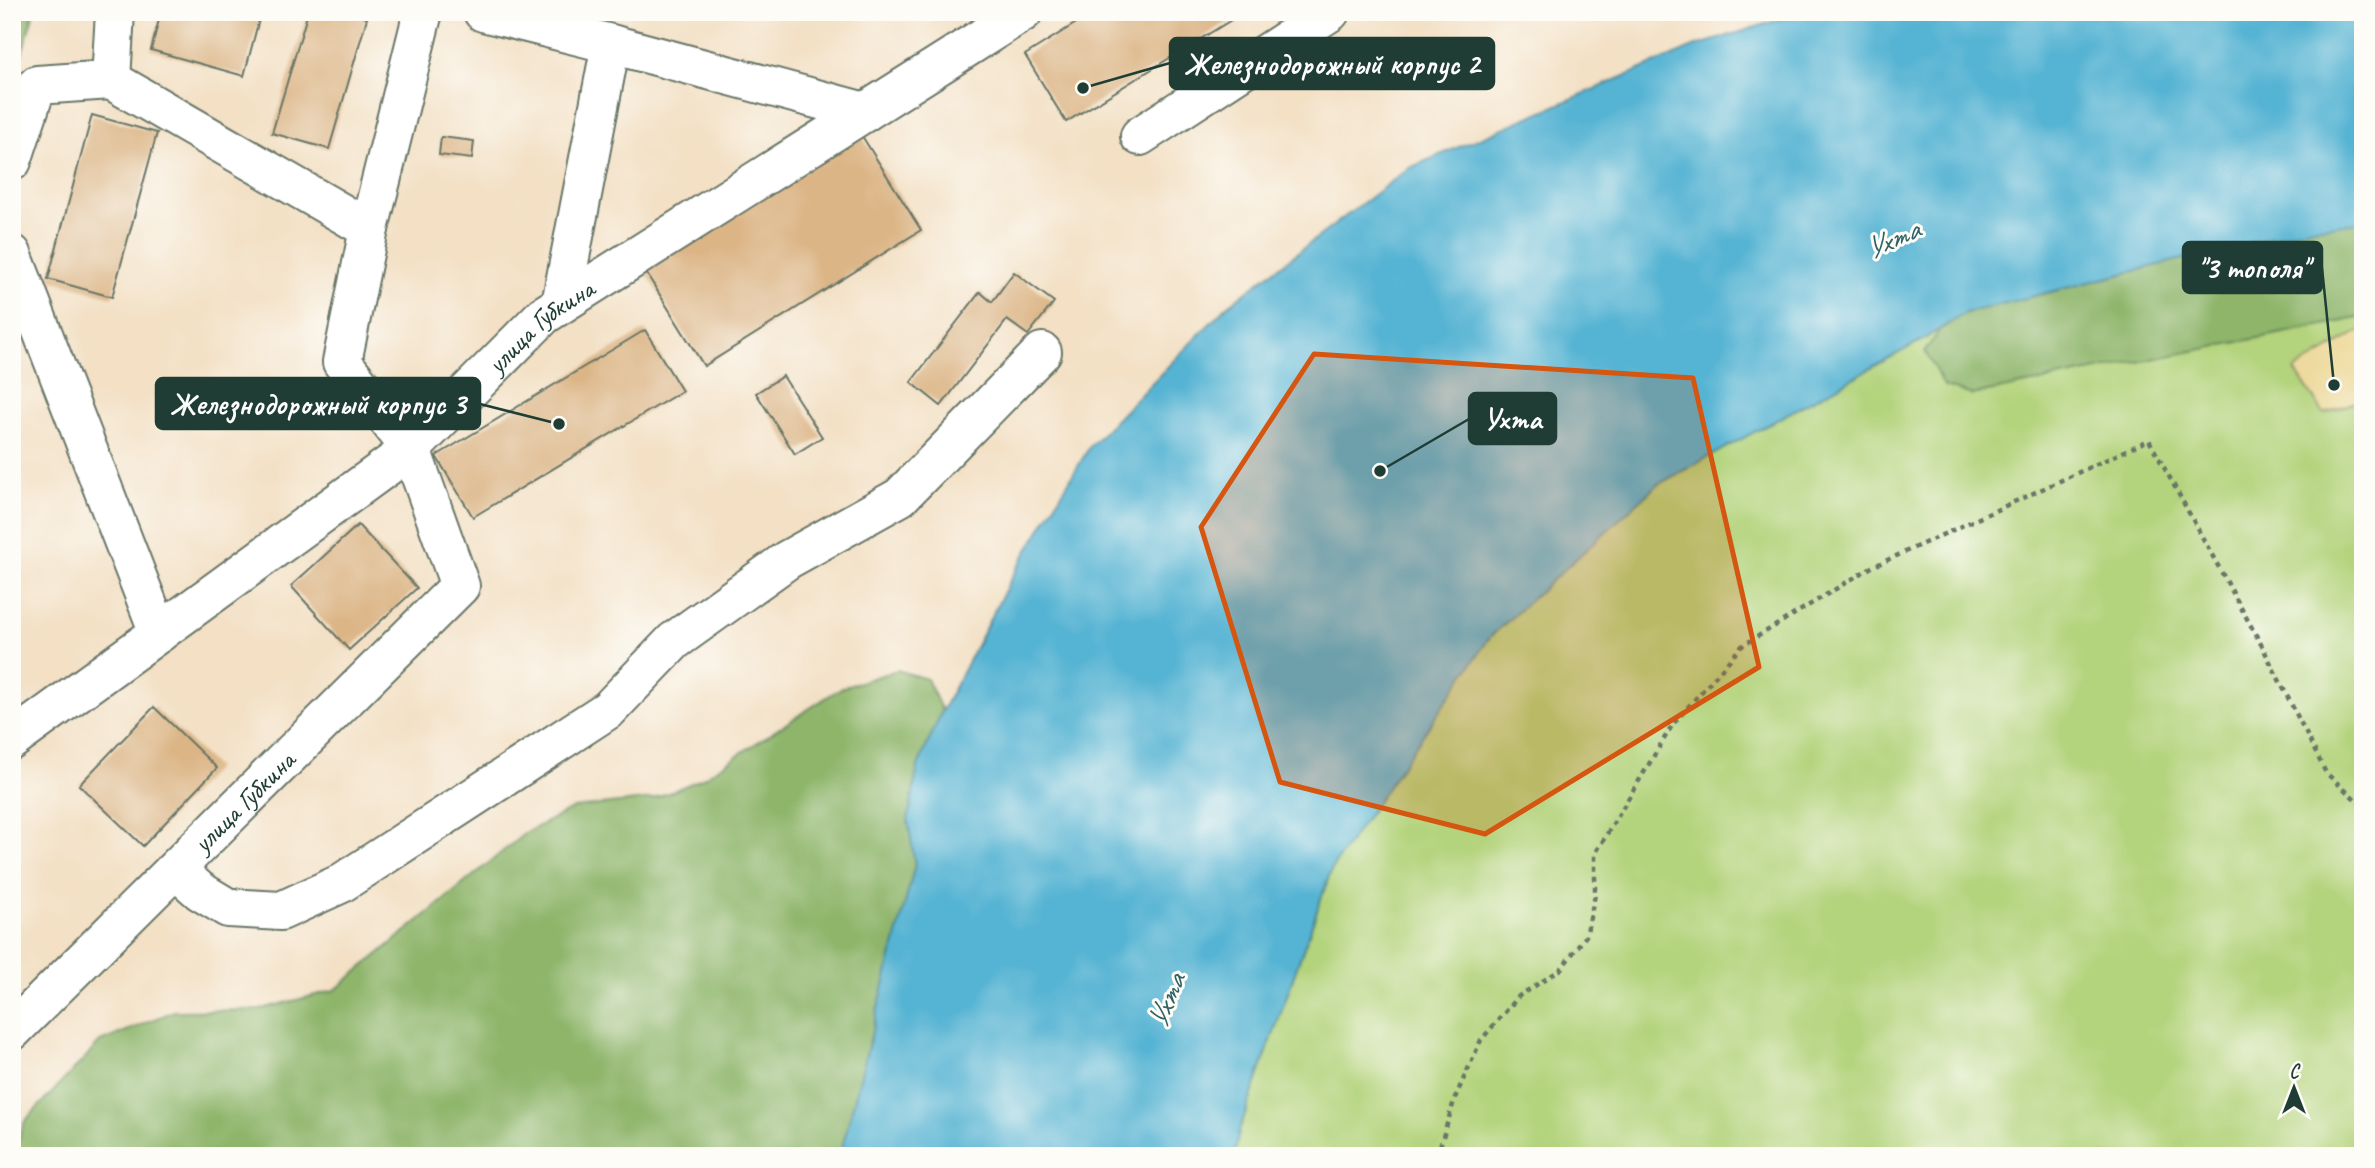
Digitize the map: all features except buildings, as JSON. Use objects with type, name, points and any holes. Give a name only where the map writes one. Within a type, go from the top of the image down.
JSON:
[{"type":"street","points":[[111,80],[115,12]]},
{"type":"street","points":[[12,740],[411,449],[342,362],[369,229],[424,12]]},
{"type":"street","points":[[483,12],[865,112]]},
{"type":"street","name":"улица Губкина","points":[[12,1031],[460,586],[411,449],[544,315],[1023,12]]},
{"type":"street","points":[[1140,136],[1330,12]]},
{"type":"street","points":[[561,304],[611,44]]},
{"type":"street","points":[[12,161],[37,85],[111,80],[369,229]]},
{"type":"street","points":[[12,254],[159,633]]},
{"type":"street","points":[[176,870],[200,891],[228,908],[281,911],[340,884],[609,709],[674,641],[787,560],[900,497],[1042,352]]},
{"type":"path","points":[[1437,1156],[1455,1098],[1481,1040],[1519,996],[1560,970],[1586,936],[1595,895],[1595,855],[1673,724],[1742,646],[1870,568],[2149,440],[2262,646],[2326,773],[2363,806]]},
{"type":"highlighted area","points":[[1314,354],[1693,378],[1759,667],[1485,834],[1280,782],[1201,527]]},
{"type":"green space","points":[[12,12],[34,12],[12,87]]},
{"type":"green space","points":[[2363,222],[2363,317],[1972,395],[1944,386],[1925,351],[1940,330],[1965,313],[2304,229]]},
{"type":"green space","points":[[1965,313],[1940,330],[1972,395],[2363,317],[2363,1156],[1234,1156],[1239,1131],[1332,868],[1490,637],[1657,485],[1921,341]]},
{"type":"green space","points":[[897,670],[927,679],[942,711],[918,766],[908,820],[915,865],[840,1156],[12,1156],[25,1121],[100,1042],[174,1011],[258,1010],[335,990],[525,833],[574,808],[654,799],[701,779],[841,688]]},
{"type":"sand","points":[[2363,329],[2363,399],[2324,414],[2295,370]]},
{"type":"water","points":[[1803,12],[2363,12],[2363,222],[2304,229],[1965,313],[1921,341],[1657,485],[1490,637],[1332,868],[1239,1131],[1234,1156],[840,1156],[915,865],[908,820],[918,766],[942,711],[1013,575],[1090,446],[1226,307],[1409,168],[1696,46]]},
{"type":"place","name":"Железнодорожный корпус 2","points":[[1083,88]]},
{"type":"place","name":"\"3 тополя\"","points":[[2334,385]]},
{"type":"place","name":"Железнодорожный корпус 3","points":[[559,424]]},
{"type":"place","name":"Ухта","points":[[1380,471]]}]
